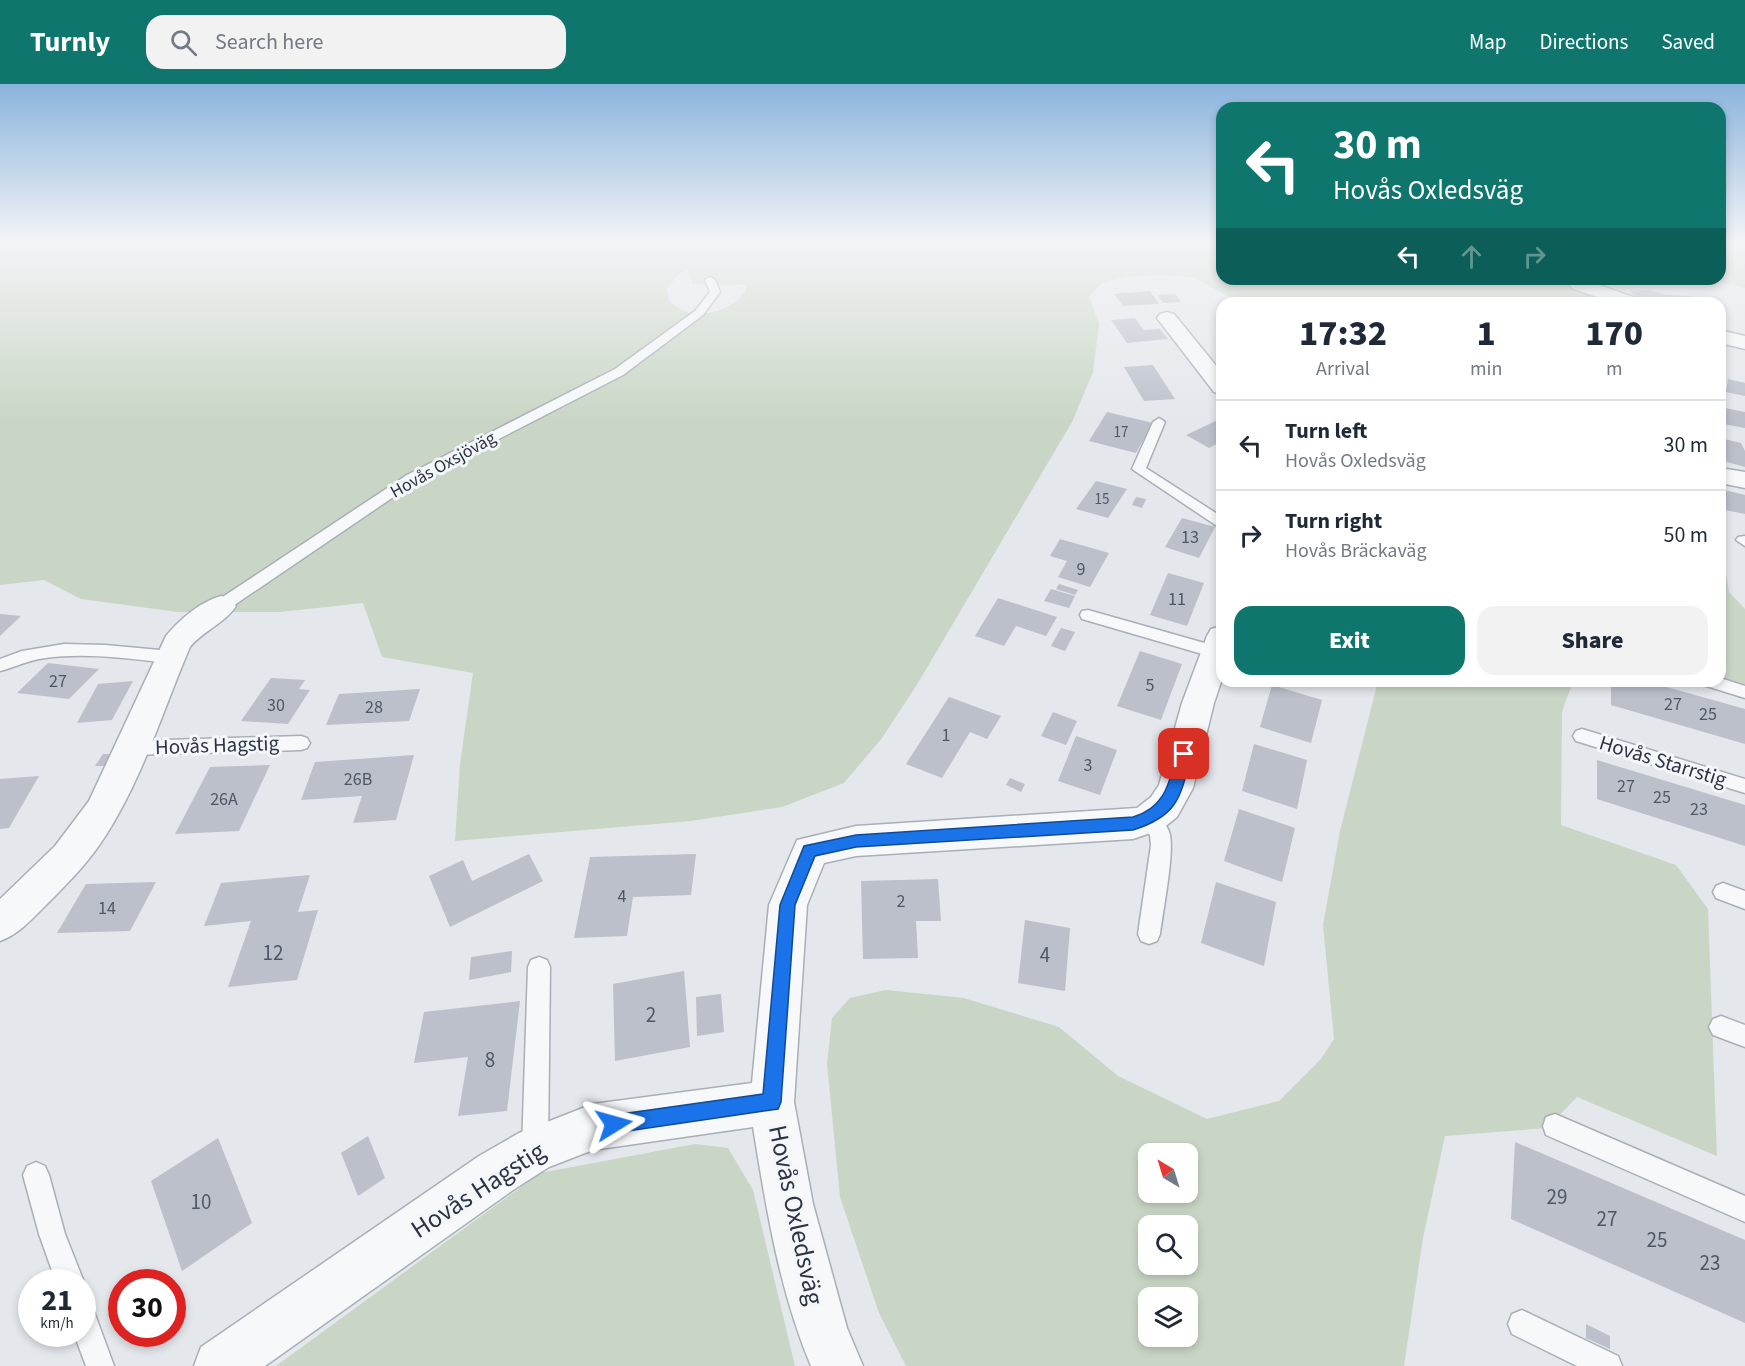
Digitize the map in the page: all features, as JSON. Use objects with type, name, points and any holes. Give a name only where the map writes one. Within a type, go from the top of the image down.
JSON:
[{"type":"street","points":[[1167,318],[1216,379]]},
{"type":"street","points":[[1726,338],[1745,343]]},
{"type":"street","points":[[1726,476],[1745,480]]},
{"type":"street","name":"Hovås Oxsjöväg","points":[[171,657],[187,631],[221,606]]},
{"type":"street","points":[[1149,819],[1164,807],[1176,788],[1198,703],[1216,655]]},
{"type":"street","name":"Hovås Hagstig","points":[[0,924],[85,836],[101,812],[133,748],[171,657]]},
{"type":"street","name":"Hovås Oxledsväg","points":[[837,1366],[822,1331],[789,1204],[772,1102],[788,905],[810,850],[856,841],[1133,824],[1149,819]]},
{"type":"street","name":"Hovås Hagstig","points":[[220,1366],[496,1173],[535,1149],[594,1127],[772,1102]]},
{"type":"lane","name":"Hovås Oxsjöväg","points":[[221,606],[412,478],[619,372],[699,313],[708,302]]},
{"type":"lane","points":[[1159,422],[1139,468],[1216,519]]},
{"type":"lane","points":[[1088,615],[1216,643]]},
{"type":"lane","points":[[0,665],[23,655],[63,648],[171,657]]},
{"type":"lane","points":[[1726,686],[1745,692]]},
{"type":"lane","name":"Hovås Starrstig","points":[[1582,736],[1745,786]]},
{"type":"lane","name":"Hovås Hagstig","points":[[133,748],[301,742]]},
{"type":"lane","points":[[1149,819],[1160,833],[1161,845],[1149,934]]},
{"type":"lane","points":[[1723,892],[1745,900]]},
{"type":"lane","points":[[535,1149],[539,967]]},
{"type":"lane","points":[[1721,1027],[1745,1036]]},
{"type":"lane","points":[[1556,1126],[1745,1209]]},
{"type":"lane","points":[[36,1175],[52,1234],[65,1269]]},
{"type":"lane","points":[[1522,1324],[1608,1366]]},
{"type":"lane","points":[[93,1347],[100,1366]]},
{"type":"green space","points":[[0,302],[670,302],[684,311],[703,314],[722,309],[735,302],[1091,302],[1099,324],[1093,372],[1072,422],[918,683],[882,738],[844,783],[782,807],[691,821],[455,841],[460,764],[473,673],[382,657],[363,603],[280,612],[178,612],[81,599],[44,580],[0,585]]},
{"type":"green space","points":[[1726,573],[1729,592],[1745,609],[1745,688],[1726,682]]},
{"type":"green space","points":[[1376,687],[1571,687],[1562,712],[1561,825],[1676,865],[1708,909],[1717,1156],[1577,1097],[1547,1128],[1445,1136],[1423,1238],[1404,1366],[906,1366],[879,1313],[840,1197],[827,1064],[832,1018],[850,998],[886,990],[964,998],[1059,1027],[1118,1076],[1207,1119],[1279,1101],[1321,1059],[1334,1039],[1323,925],[1340,831]]},
{"type":"green space","points":[[695,1144],[728,1148],[753,1190],[795,1366],[276,1366],[540,1173]]},
{"type":"building","points":[[1120,302],[1157,302],[1159,304],[1123,306]]},
{"type":"building","points":[[1135,318],[1144,330],[1160,329],[1168,339],[1127,343],[1111,320]]},
{"type":"building","points":[[1153,365],[1175,399],[1144,401],[1124,367]]},
{"type":"building","points":[[1728,379],[1745,383],[1745,396],[1726,392]]},
{"type":"building","points":[[1726,408],[1745,412],[1745,428],[1726,425]]},
{"type":"building","points":[[1107,412],[1153,423],[1136,453],[1089,441]]},
{"type":"building","points":[[1216,421],[1216,444],[1209,448],[1186,435]]},
{"type":"building","points":[[1726,439],[1741,443],[1745,451],[1745,467],[1726,462]]},
{"type":"building","points":[[1096,481],[1127,489],[1108,518],[1076,509]]},
{"type":"building","points":[[1726,490],[1745,495],[1745,514],[1726,510]]},
{"type":"building","points":[[1136,497],[1146,499],[1142,508],[1132,505]]},
{"type":"building","points":[[1182,518],[1215,527],[1199,558],[1165,547]]},
{"type":"building","points":[[1060,539],[1109,553],[1090,587],[1058,577],[1067,561],[1050,556]]},
{"type":"building","points":[[1168,573],[1204,583],[1187,626],[1150,615]]},
{"type":"building","points":[[1059,584],[1078,590],[1075,595],[1056,589]]},
{"type":"building","points":[[1051,589],[1075,596],[1069,608],[1044,601]]},
{"type":"building","points":[[998,598],[1057,617],[1046,636],[1016,626],[1004,646],[975,636]]},
{"type":"building","points":[[0,614],[21,616],[0,636]]},
{"type":"building","points":[[1061,628],[1075,632],[1065,651],[1051,646]]},
{"type":"building","points":[[1140,651],[1182,664],[1161,720],[1117,706]]},
{"type":"building","points":[[48,663],[99,669],[69,699],[17,693]]},
{"type":"building","points":[[271,678],[305,680],[299,689],[310,690],[288,724],[241,721]]},
{"type":"building","points":[[133,681],[112,720],[77,723],[98,684]]},
{"type":"building","points":[[1271,687],[1279,687],[1322,700],[1311,743],[1260,727]]},
{"type":"building","points":[[1611,687],[1666,687],[1745,709],[1745,744],[1611,705]]},
{"type":"building","points":[[420,689],[409,721],[326,725],[339,694]]},
{"type":"building","points":[[949,697],[1001,716],[987,739],[970,732],[942,778],[906,764]]},
{"type":"building","points":[[1053,712],[1077,721],[1066,745],[1041,736]]},
{"type":"building","points":[[1076,736],[1117,750],[1100,795],[1058,781]]},
{"type":"building","points":[[1254,744],[1307,760],[1297,809],[1242,791]]},
{"type":"building","points":[[103,754],[114,754],[106,766],[95,766]]},
{"type":"building","points":[[414,755],[396,820],[353,823],[362,796],[301,800],[315,762]]},
{"type":"building","points":[[1597,760],[1745,805],[1745,846],[1597,799]]},
{"type":"building","points":[[270,765],[239,831],[175,834],[210,767]]},
{"type":"building","points":[[39,776],[9,828],[0,829],[0,779]]},
{"type":"building","points":[[1010,778],[1025,784],[1021,792],[1006,785]]},
{"type":"building","points":[[1239,809],[1295,828],[1282,882],[1224,861]]},
{"type":"building","points":[[529,854],[543,881],[450,927],[429,876],[463,860],[472,881]]},
{"type":"building","points":[[696,854],[691,895],[633,897],[627,936],[574,938],[590,857]]},
{"type":"building","points":[[310,875],[298,912],[318,910],[297,980],[228,987],[251,921],[204,926],[221,883]]},
{"type":"building","points":[[938,879],[941,921],[916,921],[918,958],[863,959],[861,881]]},
{"type":"building","points":[[156,882],[130,931],[57,933],[86,884]]},
{"type":"building","points":[[1216,882],[1276,902],[1264,966],[1201,943]]},
{"type":"building","points":[[1025,920],[1070,928],[1065,991],[1018,983]]},
{"type":"building","points":[[512,951],[511,972],[469,980],[471,957]]},
{"type":"building","points":[[684,971],[690,1047],[615,1061],[613,984]]},
{"type":"building","points":[[721,994],[724,1032],[697,1036],[696,997]]},
{"type":"building","points":[[520,1001],[507,1111],[458,1116],[468,1057],[414,1063],[424,1012]]},
{"type":"building","points":[[368,1136],[385,1178],[358,1196],[341,1153]]},
{"type":"building","points":[[218,1138],[252,1223],[185,1269],[181,1269],[151,1181]]},
{"type":"building","points":[[1515,1142],[1745,1240],[1745,1323],[1511,1219]]},
{"type":"building","points":[[1586,1324],[1610,1336],[1610,1349],[1586,1338]]},
{"type":"route","points":[[614,1124],[772,1102],[788,905],[810,850],[856,841],[1133,824],[1149,819],[1164,807],[1176,788],[1184,754]]}]
